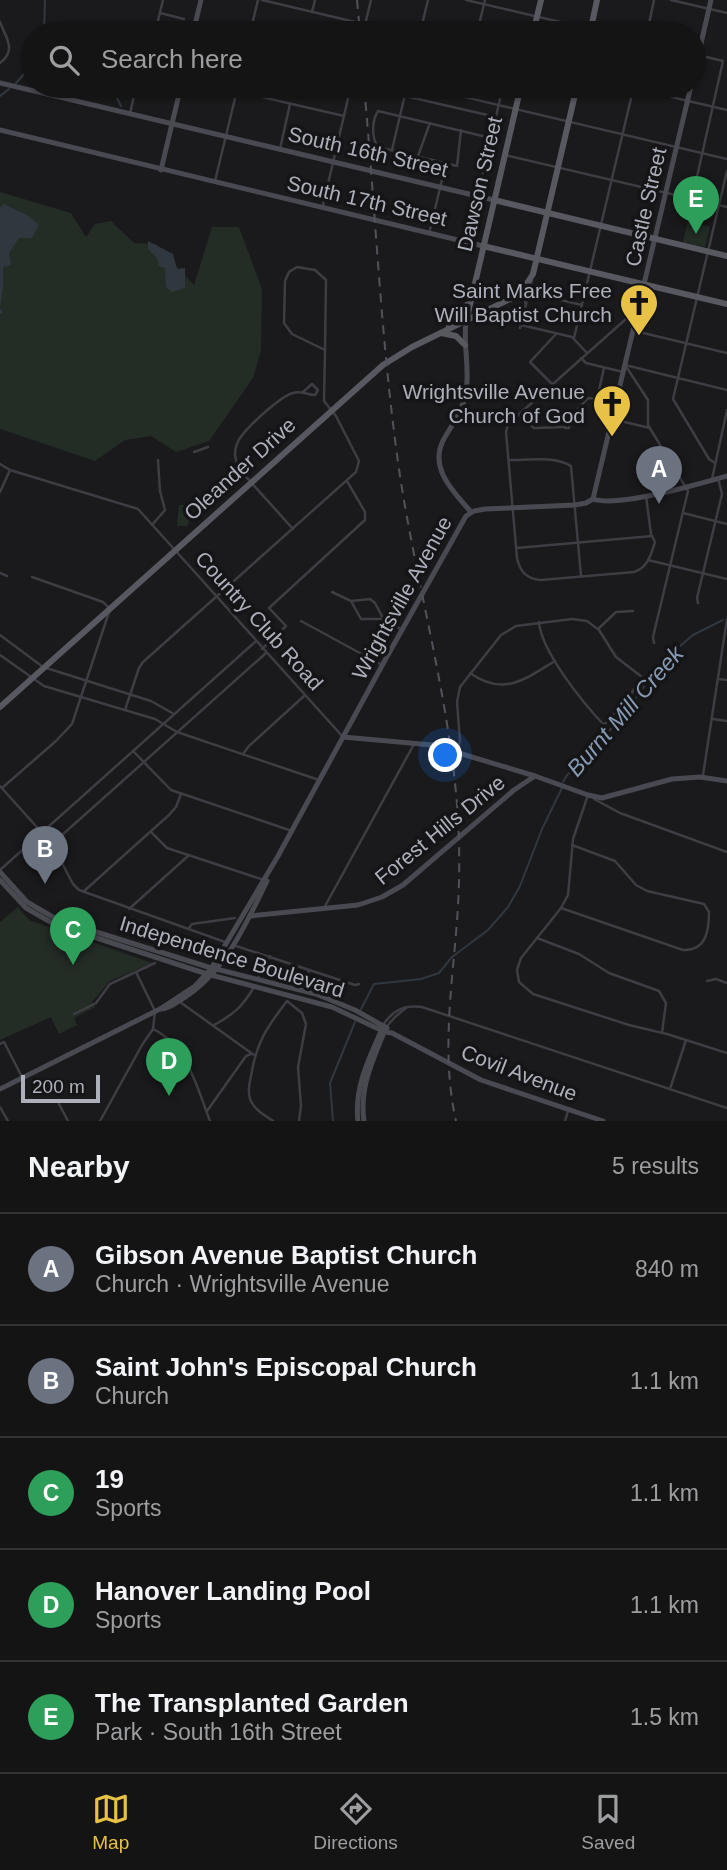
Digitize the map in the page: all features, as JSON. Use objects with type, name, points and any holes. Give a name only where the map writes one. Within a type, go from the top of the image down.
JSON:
[{"type":"main road","points":[[536,21],[541,0]]},
{"type":"main road","points":[[592,21],[597,0]]},
{"type":"main road","name":"Dawson Street","points":[[468,320],[470,300],[518,98]]},
{"type":"main road","points":[[536,259],[574,98]]},
{"type":"main road","name":"South 16th Street","points":[[494,200],[727,256]]},
{"type":"main road","name":"South 17th Street","points":[[483,246],[727,304]]},
{"type":"main road","name":"Oleander Drive","points":[[0,707],[383,365],[442,331],[527,291],[536,259]]},
{"type":"main road","points":[[470,300],[473,311],[482,313]]},
{"type":"main road","points":[[465,345],[456,336],[442,331],[466,308],[470,300]]},
{"type":"street","points":[[158,21],[163,0]]},
{"type":"street","points":[[197,21],[201,0]]},
{"type":"street","points":[[254,21],[260,0],[349,21]]},
{"type":"street","points":[[312,12],[315,0]]},
{"type":"street","points":[[366,21],[371,0]]},
{"type":"street","points":[[423,21],[428,0]]},
{"type":"street","points":[[466,0],[484,2],[552,21]]},
{"type":"street","points":[[650,21],[654,0]]},
{"type":"street","points":[[671,0],[727,13]]},
{"type":"street","points":[[706,21],[711,0]]},
{"type":"street","points":[[480,21],[484,2]]},
{"type":"street","points":[[160,13],[184,19]]},
{"type":"street","points":[[0,22],[10,49],[8,57],[0,63]]},
{"type":"street","points":[[692,199],[723,61],[706,57]]},
{"type":"street","name":"South 16th Street","points":[[0,83],[21,88]]},
{"type":"street","name":"South 16th Street","points":[[63,98],[494,200]]},
{"type":"street","points":[[130,114],[133,98]]},
{"type":"street","points":[[161,170],[178,98]]},
{"type":"street","points":[[215,183],[234,98]]},
{"type":"street","points":[[265,98],[344,116]]},
{"type":"street","points":[[322,208],[348,98]]},
{"type":"street","points":[[404,98],[400,116],[392,150],[376,144],[373,133],[378,111],[400,116],[430,123],[491,138]]},
{"type":"street","points":[[414,98],[496,117]]},
{"type":"street","points":[[469,98],[727,159]]},
{"type":"street","points":[[483,173],[501,98]]},
{"type":"street","points":[[574,338],[631,98]]},
{"type":"street","points":[[676,98],[727,110]]},
{"type":"street","name":"Castle Street","points":[[593,499],[688,98]]},
{"type":"street","points":[[279,149],[290,104]]},
{"type":"street","points":[[418,156],[430,123]]},
{"type":"street","name":"South 17th Street","points":[[0,130],[483,246]]},
{"type":"street","name":"South 16th Street","points":[[392,150],[457,166],[461,131]]},
{"type":"street","points":[[505,155],[727,207]]},
{"type":"street","points":[[429,234],[446,163]]},
{"type":"street","points":[[715,463],[709,459],[674,401],[727,172]]},
{"type":"street","points":[[125,710],[141,664],[356,472],[359,461],[323,398],[325,350],[326,280],[315,270],[295,267],[288,273],[285,281],[284,323],[292,334],[325,350]]},
{"type":"street","points":[[582,305],[527,291],[520,326],[574,338],[587,353]]},
{"type":"street","points":[[517,295],[524,298],[526,305]]},
{"type":"street","points":[[638,307],[508,424],[506,432],[517,548],[519,565],[525,575],[539,580],[638,571],[643,568],[655,542],[646,495]]},
{"type":"street","name":"Dawson Street","points":[[468,320],[465,331],[466,394],[457,418],[444,439],[439,457],[444,480],[471,512]]},
{"type":"street","points":[[633,330],[727,353]]},
{"type":"street","points":[[552,384],[531,365],[531,361],[557,333]]},
{"type":"street","points":[[581,358],[586,363],[604,368],[624,369],[727,390]]},
{"type":"street","points":[[576,411],[588,398],[597,399],[604,368]]},
{"type":"street","points":[[624,369],[648,400],[646,417],[650,428],[687,486],[653,637],[654,643]]},
{"type":"street","points":[[293,529],[251,483],[236,462],[235,450],[239,439],[284,397],[303,392]]},
{"type":"street","points":[[711,480],[727,411]]},
{"type":"street","points":[[518,414],[534,428],[565,427]]},
{"type":"street","points":[[612,419],[650,428]]},
{"type":"street","points":[[194,452],[208,447]]},
{"type":"street","points":[[509,460],[538,459],[565,462],[571,466],[581,577]]},
{"type":"street","points":[[152,526],[165,510],[160,491],[158,460]]},
{"type":"street","name":"Country Club Road","points":[[0,464],[10,470],[136,508],[343,737]]},
{"type":"street","points":[[0,492],[10,470]]},
{"type":"street","name":"Wrightsville Avenue","points":[[214,969],[223,961],[264,880],[382,665],[458,528],[471,512],[513,507],[575,505],[593,499],[605,501],[646,495],[727,476]]},
{"type":"street","points":[[698,603],[722,494],[719,478]]},
{"type":"street","points":[[262,649],[286,626],[269,608],[360,527],[366,518],[365,511],[347,481]]},
{"type":"street","points":[[682,513],[727,524]]},
{"type":"street","points":[[517,548],[652,536]]},
{"type":"street","points":[[648,560],[727,579]]},
{"type":"street","points":[[0,573],[8,576]]},
{"type":"street","points":[[32,577],[103,601],[110,609],[72,724],[1,787],[52,844],[73,884],[83,892],[129,909],[355,985],[359,984]]},
{"type":"street","points":[[332,592],[351,601],[370,599],[387,622]]},
{"type":"street","points":[[351,601],[361,619],[383,619],[402,629]]},
{"type":"street","points":[[598,629],[616,612],[633,611]]},
{"type":"street","points":[[457,752],[460,736],[457,698],[460,687],[505,632],[518,625],[539,622],[580,619],[598,629],[616,657],[642,677],[627,700],[604,725],[555,661],[542,639],[539,622]]},
{"type":"street","points":[[703,778],[727,620]]},
{"type":"street","points":[[300,621],[382,665]]},
{"type":"street","points":[[365,656],[387,622]]},
{"type":"street","points":[[0,635],[44,667],[155,703],[174,714]]},
{"type":"street","points":[[0,871],[256,642]]},
{"type":"street","points":[[52,844],[266,653]]},
{"type":"street","points":[[722,654],[727,653]]},
{"type":"street","points":[[0,655],[44,686],[155,719],[177,732],[320,780]]},
{"type":"street","points":[[470,673],[486,683],[505,685],[525,678],[555,661]]},
{"type":"street","points":[[718,679],[727,680]]},
{"type":"street","points":[[243,754],[304,696]]},
{"type":"street","points":[[712,719],[727,721]]},
{"type":"street","points":[[343,737],[415,743],[457,752],[536,776]]},
{"type":"street","points":[[324,908],[415,743]]},
{"type":"street","points":[[133,751],[166,786],[181,794],[292,831]]},
{"type":"street","name":"Forest Hills Drive","points":[[250,916],[363,904],[394,891],[514,790],[536,776],[588,795],[610,797],[663,781],[703,778],[727,781]]},
{"type":"street","points":[[83,892],[175,808],[181,794]]},
{"type":"street","points":[[727,852],[620,813],[588,795],[572,845],[570,890],[561,908],[521,958],[517,970],[519,982],[528,992],[727,1053]]},
{"type":"street","points":[[150,832],[165,847],[264,880]]},
{"type":"street","points":[[561,908],[685,950],[698,947],[706,939],[710,914],[706,905],[647,891],[636,885],[615,861],[572,845]]},
{"type":"street","points":[[129,909],[188,856]]},
{"type":"street","name":"Wrightsville Avenue","points":[[0,1089],[180,1001],[201,987],[250,916],[278,856]]},
{"type":"street","name":"Independence Boulevard","points":[[0,871],[22,898],[47,915],[214,969],[316,994],[355,1010],[385,1029]]},
{"type":"street","name":"Independence Boulevard","points":[[0,880],[26,908],[48,921],[210,975],[332,1007],[385,1029]]},
{"type":"street","points":[[188,929],[192,924],[235,918]]},
{"type":"street","points":[[537,938],[579,954],[609,973],[659,991],[666,1003],[662,1033]]},
{"type":"street","points":[[257,980],[270,956]]},
{"type":"street","points":[[223,961],[225,968],[235,974]]},
{"type":"street","points":[[74,1014],[96,1003],[110,984],[155,963]]},
{"type":"street","points":[[300,983],[310,970]]},
{"type":"street","points":[[100,1121],[153,1029],[158,1010],[135,972]]},
{"type":"street","name":"Wrightsville Avenue","points":[[158,1010],[210,975]]},
{"type":"street","points":[[707,981],[716,979],[727,983]]},
{"type":"street","points":[[213,1026],[233,1015],[247,1000],[254,987]]},
{"type":"street","points":[[180,1001],[254,1055]]},
{"type":"street","points":[[273,1121],[254,1107],[249,1098],[254,1055],[264,1032],[287,1001],[302,1013],[306,1025],[298,1067],[301,1106],[299,1121]]},
{"type":"street","points":[[358,1121],[360,1083],[395,1012],[407,1007],[422,1007],[727,1108]]},
{"type":"street","points":[[153,1029],[172,1042],[197,1081],[211,1121]]},
{"type":"street","points":[[364,1121],[366,1081],[385,1029]]},
{"type":"street","name":"Covil Avenue","points":[[385,1029],[481,1080],[603,1121]]},
{"type":"street","points":[[670,1089],[686,1040]]},
{"type":"street","points":[[2,1043],[22,1077]]},
{"type":"street","points":[[206,1111],[246,1056],[254,1055]]},
{"type":"street","points":[[59,1104],[68,1121]]},
{"type":"street","points":[[0,1107],[8,1121]]},
{"type":"street","points":[[565,1121],[568,1110]]},
{"type":"shaded area","points":[[0,192],[71,213],[86,237],[95,224],[111,221],[134,243],[156,244],[194,285],[212,227],[239,227],[262,289],[261,351],[253,378],[209,441],[176,452],[151,436],[125,440],[95,461],[0,429]]},
{"type":"shaded area","points":[[4,204],[27,215],[39,225],[32,238],[19,238],[9,253],[11,265],[3,267],[0,308],[0,207]]},
{"type":"shaded area","points":[[688,221],[710,227],[705,247],[683,242]]},
{"type":"shaded area","points":[[148,241],[173,254],[177,269],[185,268],[185,288],[172,292],[166,287],[165,268],[159,266],[157,258],[148,249]]},
{"type":"shaded area","points":[[179,505],[190,505],[190,513],[196,513],[196,521],[190,519],[187,526],[177,526]]},
{"type":"shaded area","points":[[18,907],[29,920],[152,963],[110,981],[92,1002],[95,1007],[74,1018],[77,1025],[59,1034],[51,1017],[0,1040],[0,922]]},
{"type":"waterway","points":[[44,21],[45,0]]},
{"type":"waterway","points":[[16,83],[21,77]]},
{"type":"waterway","points":[[0,96],[9,89]]},
{"type":"waterway","points":[[117,98],[121,106]]},
{"type":"waterway","name":"Burnt Mill Creek","points":[[563,782],[630,707],[659,664],[693,635],[723,620]]},
{"type":"waterway","name":"Burnt Mill Creek","points":[[361,1009],[374,984],[421,979],[439,973],[452,957],[488,930],[508,907],[520,886],[542,829],[562,788]]},
{"type":"waterway","name":"Burnt Mill Creek","points":[[333,1121],[330,1083],[355,1022]]},
{"type":"railway","points":[[357,0],[359,21]]},
{"type":"railway","points":[[365,98],[393,427],[407,517],[447,722],[457,804],[459,892],[448,1046],[456,1121]]},
{"type":"place","name":"The Transplanted Garden","points":[[696,234]]},
{"type":"place","name":"Saint Marks Free Will Baptist Church","points":[[639,337]]},
{"type":"place","name":"Wrightsville Avenue Church of God","points":[[612,438]]},
{"type":"place","name":"Gibson Avenue Baptist Church","points":[[659,504]]},
{"type":"place","name":"Saint John's Episcopal Church","points":[[45,884]]},
{"type":"place","name":"19","points":[[73,965]]},
{"type":"place","name":"Hanover Landing Pool","points":[[169,1096]]}]
